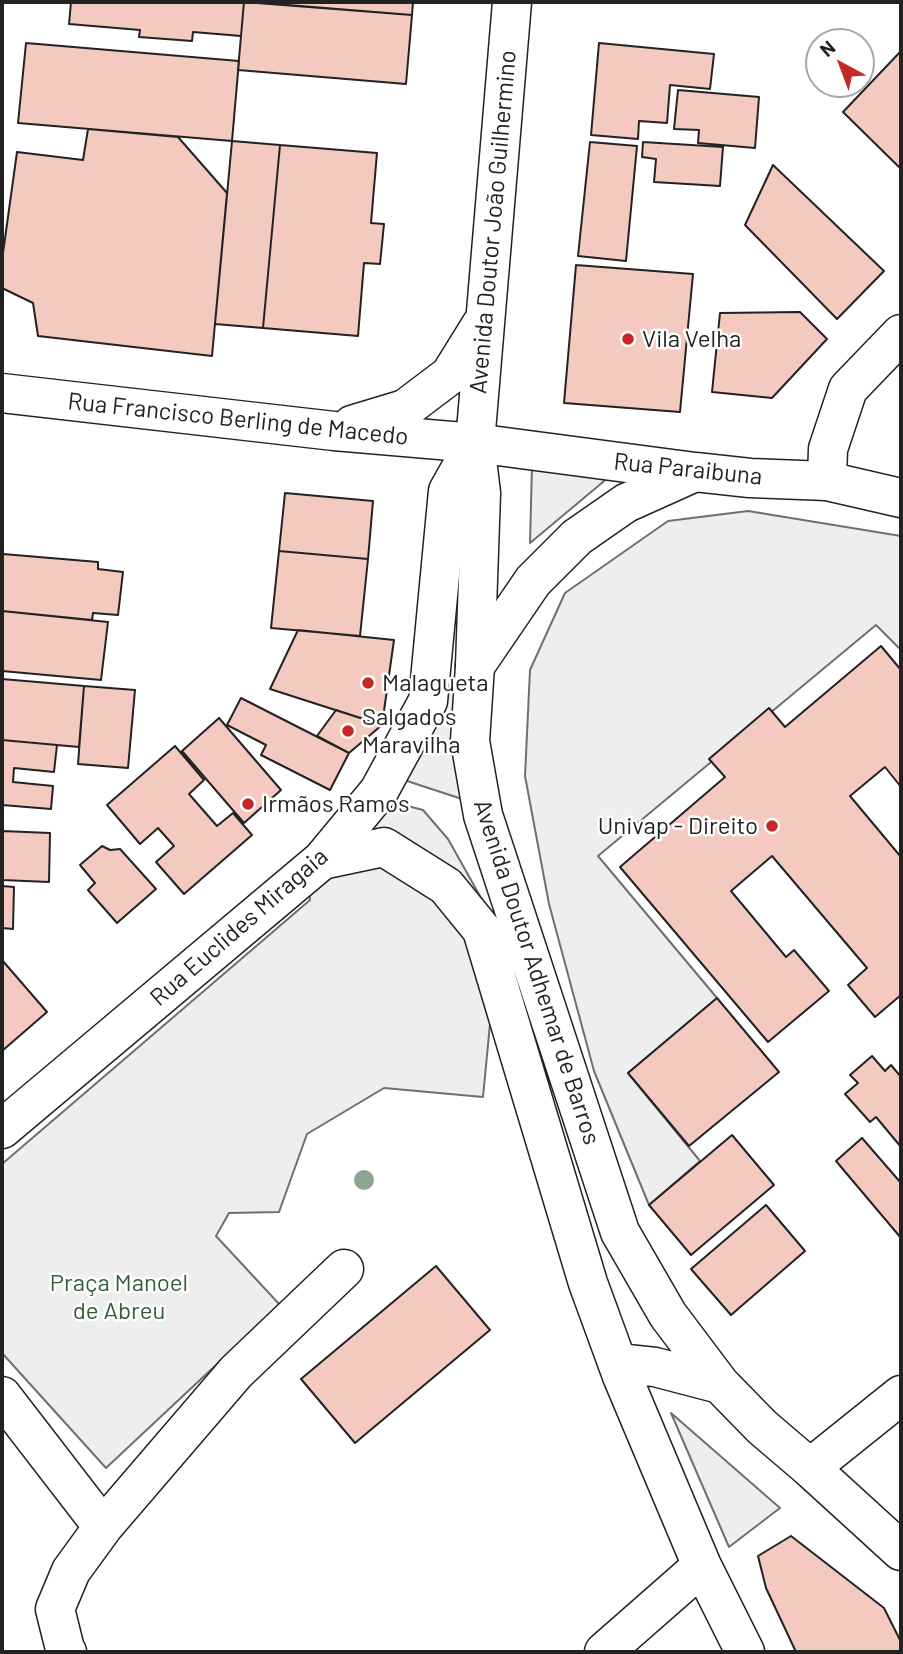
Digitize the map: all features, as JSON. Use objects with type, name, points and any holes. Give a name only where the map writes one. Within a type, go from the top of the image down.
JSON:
[{"type":"street","name":"Avenida Doutor João Guilhermino","points":[[475,443],[512,2]]},
{"type":"street","points":[[334,431],[405,409],[423,396],[450,375],[485,319]]},
{"type":"street","points":[[827,481],[828,449],[848,389],[901,334]]},
{"type":"street","name":"Rua Francisco Berling de Macedo","points":[[2,393],[334,431],[475,443]]},
{"type":"street","name":"Rua Paraibuna","points":[[475,443],[750,478],[827,481],[901,498]]},
{"type":"street","name":"Avenida Doutor Adhemar de Barros","points":[[475,443],[481,494],[470,741],[483,815],[620,1231],[668,1315],[720,1384],[762,1427],[901,1552]]},
{"type":"street","name":"Rua Euclides Miragaia","points":[[2,1129],[322,860],[379,791],[428,701],[448,491],[475,443]]},
{"type":"street","points":[[475,667],[533,581],[577,537],[626,503],[695,472]]},
{"type":"street","name":"Avenida Doutor Adhemar de Barros","points":[[322,860],[384,847],[446,886],[482,930],[589,1283],[618,1363],[702,1566],[745,1652]]},
{"type":"street","points":[[67,1652],[55,1609],[71,1572],[103,1527],[236,1372],[344,1269]]},
{"type":"street","points":[[618,1363],[655,1367],[720,1384]]},
{"type":"street","points":[[810,1468],[901,1395]]},
{"type":"street","points":[[2,1396],[103,1527]]},
{"type":"street","points":[[604,1652],[702,1566]]},
{"type":"green space","points":[[532,466],[615,472],[530,543]]},
{"type":"green space","points":[[748,511],[901,536],[901,650],[876,625],[598,856],[717,998],[628,1073],[700,1161],[649,1205],[594,1071],[549,904],[525,776],[530,670],[565,593],[668,521]]},
{"type":"green space","points":[[453,677],[463,708],[468,801],[395,777]]},
{"type":"green space","name":"Praça Manoel de Abreu","points":[[381,799],[423,810],[448,839],[499,930],[483,1097],[384,1088],[307,1134],[279,1212],[229,1213],[216,1236],[280,1305],[106,1468],[2,1353],[2,1164],[310,900],[308,877]]},
{"type":"green space","points":[[671,1413],[780,1508],[729,1547]]},
{"type":"building","points":[[71,2],[244,2],[241,36],[193,32],[192,41],[139,37],[140,30],[69,24]]},
{"type":"building","points":[[244,2],[412,15],[406,84],[238,70]]},
{"type":"building","points":[[251,2],[413,2],[412,15]]},
{"type":"building","points":[[26,43],[239,61],[232,141],[18,123]]},
{"type":"building","points":[[599,43],[714,54],[710,89],[670,85],[667,123],[639,121],[638,139],[591,135]]},
{"type":"building","points":[[901,51],[901,169],[843,112],[856,98],[875,98],[875,78]]},
{"type":"building","points":[[678,90],[759,97],[755,148],[698,143],[699,130],[674,129]]},
{"type":"building","points":[[88,129],[178,137],[227,193],[212,356],[38,336],[33,303],[2,288],[2,260],[17,152],[83,160]]},
{"type":"building","points":[[232,141],[280,145],[263,328],[215,324]]},
{"type":"building","points":[[590,142],[637,146],[626,261],[578,256]]},
{"type":"building","points":[[643,142],[723,147],[720,186],[654,182],[656,159],[642,157]]},
{"type":"building","points":[[280,145],[377,153],[371,223],[384,224],[380,264],[364,263],[358,336],[263,328]]},
{"type":"building","points":[[773,165],[884,271],[837,319],[745,225]]},
{"type":"building","name":"Vila Velha","points":[[576,265],[693,274],[680,412],[564,403]]},
{"type":"building","points":[[800,312],[827,339],[772,398],[712,392],[720,313]]},
{"type":"building","points":[[285,493],[373,501],[368,559],[279,551]]},
{"type":"building","points":[[279,551],[368,559],[360,636],[271,628]]},
{"type":"building","points":[[3,554],[98,562],[98,569],[123,572],[118,615],[93,613],[92,620],[2,611]]},
{"type":"building","points":[[2,611],[108,622],[101,680],[2,671]]},
{"type":"building","points":[[298,630],[394,640],[382,725],[270,689]]},
{"type":"building","name":"Univap - Direito","points":[[881,646],[901,670],[901,787],[885,767],[850,796],[901,857],[901,995],[875,1017],[848,985],[867,968],[772,856],[731,891],[786,957],[794,950],[829,991],[768,1042],[620,867],[725,777],[709,759],[769,708],[785,727]]},
{"type":"building","points":[[2,679],[84,686],[79,747],[2,740]]},
{"type":"building","points":[[84,686],[135,690],[128,768],[78,764]]},
{"type":"building","points":[[241,698],[349,753],[330,790],[261,755],[266,745],[227,725]]},
{"type":"building","name":"Salgados Maravilha","points":[[336,710],[382,725],[349,753],[317,736]]},
{"type":"building","points":[[219,718],[281,790],[244,823],[182,751]]},
{"type":"building","points":[[2,740],[57,745],[54,772],[14,768],[13,782],[53,786],[51,809],[2,805]]},
{"type":"building","points":[[175,746],[204,780],[189,794],[217,826],[233,813],[252,835],[184,894],[156,862],[174,846],[158,828],[140,844],[107,805]]},
{"type":"building","points":[[2,831],[50,833],[49,882],[2,880]]},
{"type":"building","points":[[102,846],[110,850],[120,849],[156,889],[117,923],[88,890],[95,883],[80,865]]},
{"type":"building","points":[[2,886],[14,887],[13,929],[2,928]]},
{"type":"building","points":[[2,960],[47,1012],[2,1051]]},
{"type":"building","points":[[717,998],[779,1072],[689,1146],[628,1073]]},
{"type":"building","points":[[872,1056],[885,1071],[891,1065],[901,1077],[901,1147],[876,1117],[870,1122],[845,1094],[858,1083],[850,1075]]},
{"type":"building","points":[[732,1135],[774,1185],[691,1255],[649,1205]]},
{"type":"building","points":[[862,1138],[901,1183],[901,1238],[836,1161]]},
{"type":"building","points":[[766,1205],[805,1251],[731,1315],[691,1269]]},
{"type":"building","points":[[436,1266],[490,1330],[355,1443],[301,1379]]},
{"type":"building","points":[[791,1536],[884,1608],[901,1642],[901,1652],[796,1652],[766,1588],[758,1556]]},
{"type":"place","name":"Vila Velha","points":[[628,339]]},
{"type":"place","name":"Malagueta","points":[[368,683]]},
{"type":"place","name":"Salgados Maravilha","points":[[348,731]]},
{"type":"place","name":"Irmãos Ramos","points":[[248,804]]},
{"type":"place","name":"Univap - Direito","points":[[772,826]]}]
